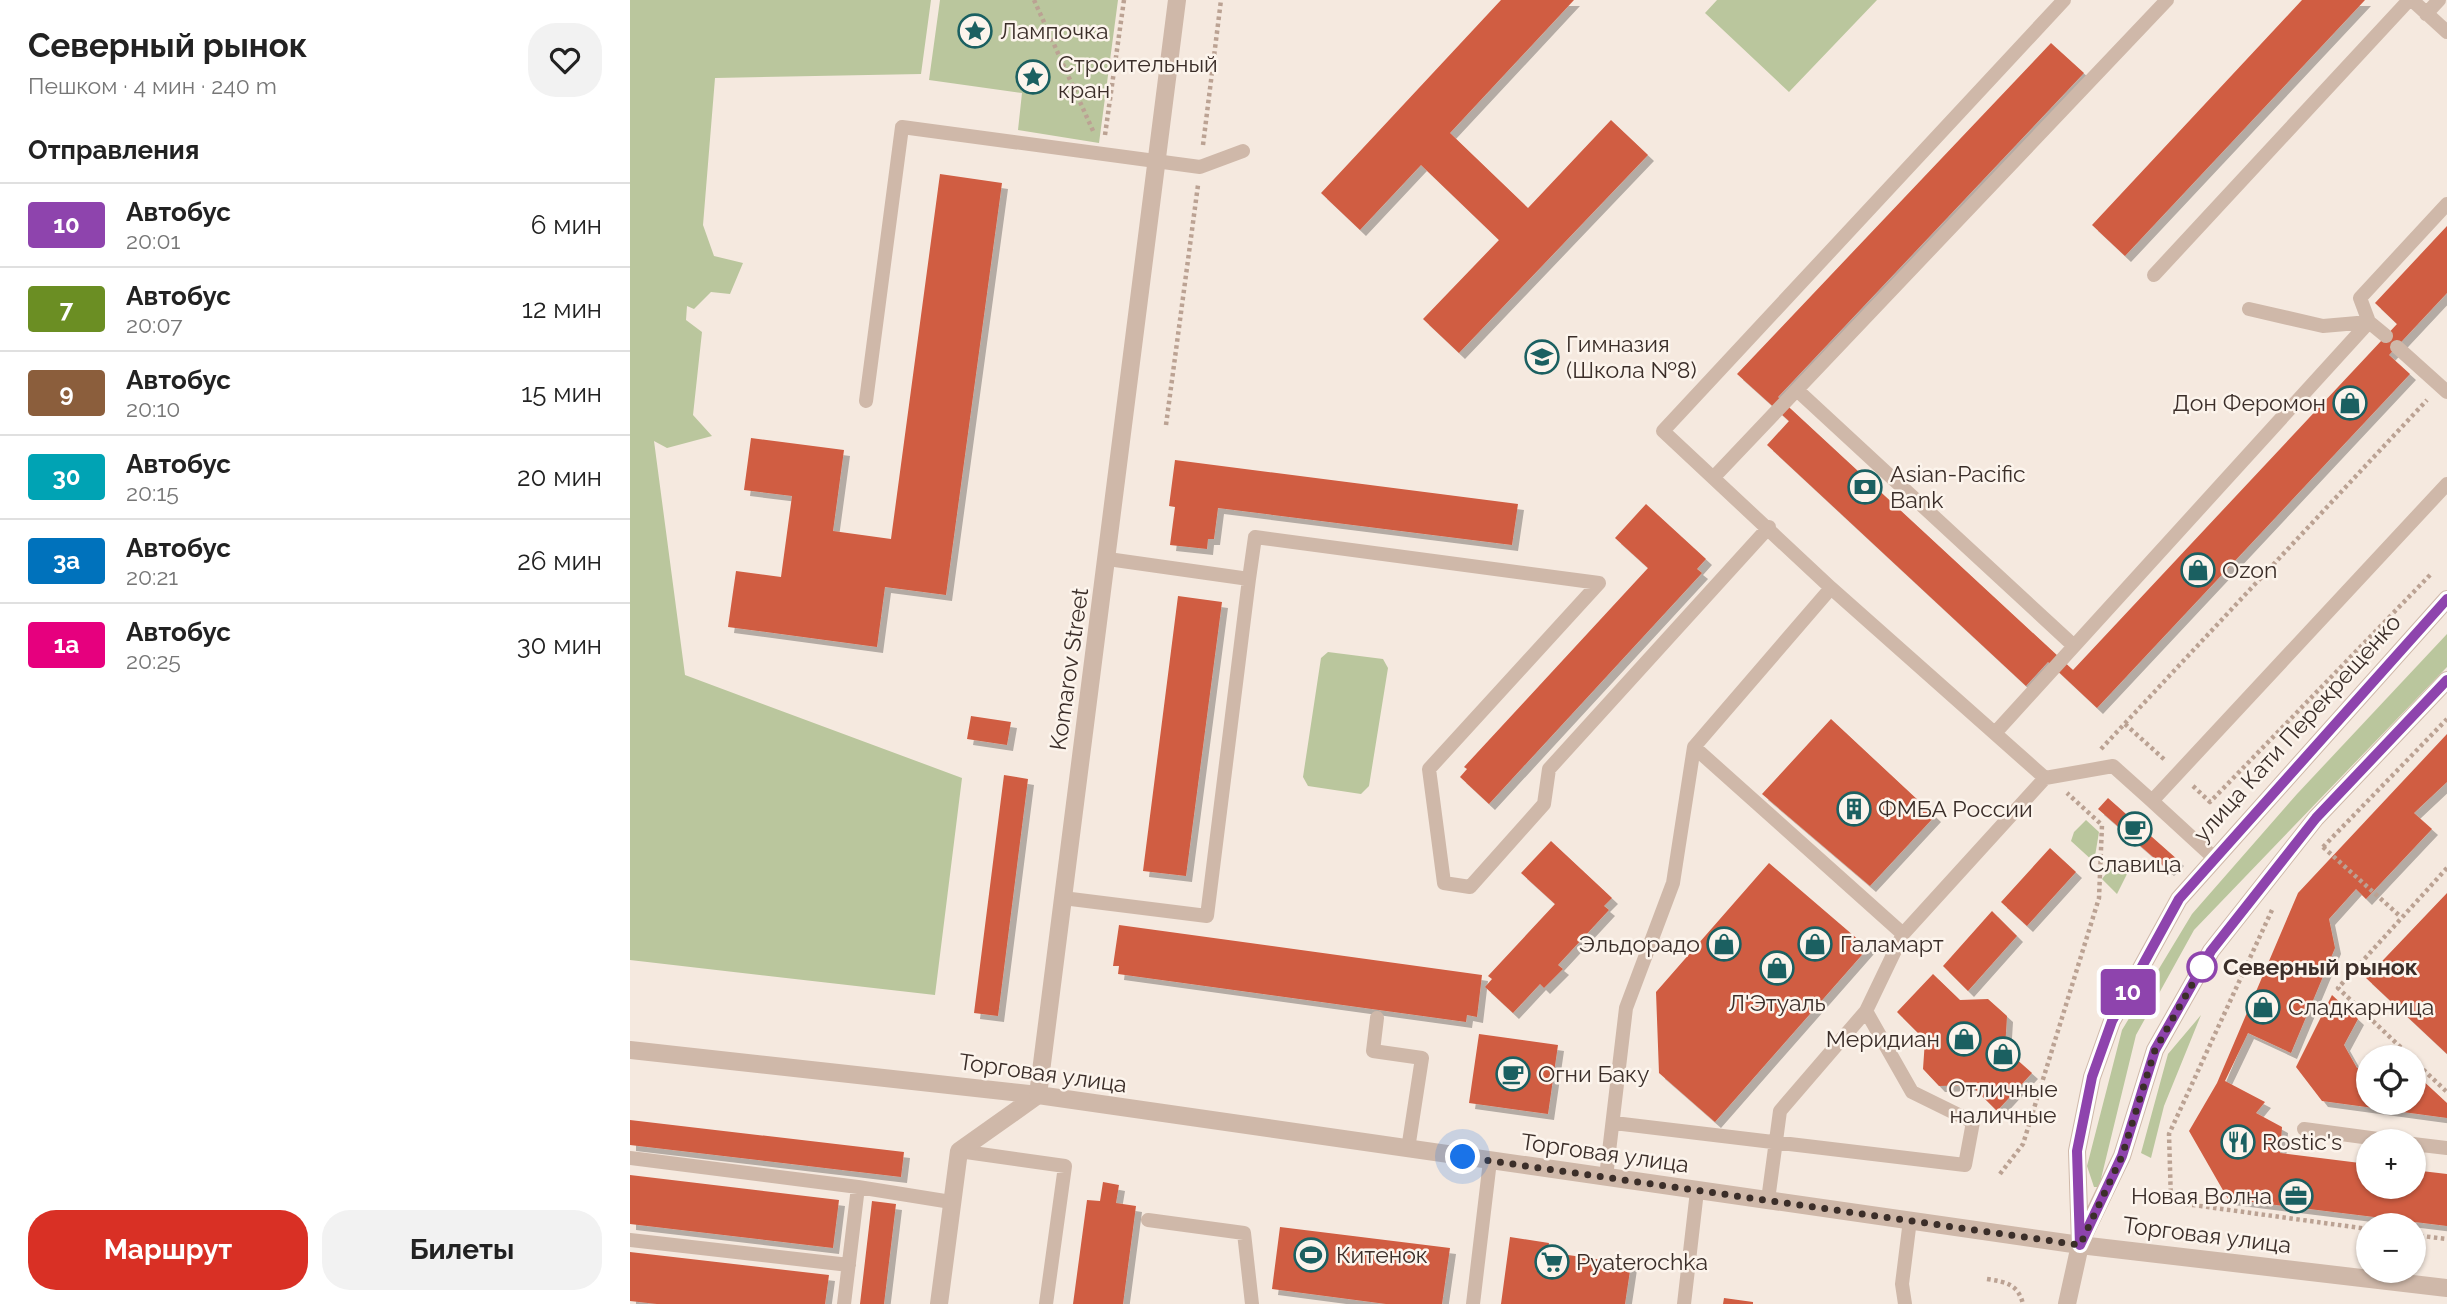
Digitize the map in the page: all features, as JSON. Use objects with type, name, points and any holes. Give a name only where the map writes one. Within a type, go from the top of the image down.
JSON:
[{"type":"street","name":"Komarov Street","points":[[1038,1095],[1177,0]]},
{"type":"street","name":"улица Кати Перекрещенко","points":[[2080,1245],[2077,1151],[2092,1077],[2112,1021],[2179,899],[2213,857],[2447,599]]},
{"type":"street","name":"улица Кати Перекрещенко","points":[[2067,1304],[2080,1245],[2122,1156],[2155,1050],[2211,951],[2316,818],[2447,680]]},
{"type":"street","name":"Торговая улица","points":[[630,1050],[1038,1095],[2080,1245],[2447,1288]]},
{"type":"street","points":[[939,1304],[959,1151],[1038,1095]]},
{"type":"lane","points":[[2045,778],[1831,588],[1664,431],[2064,0]]},
{"type":"lane","points":[[1714,477],[2167,0]]},
{"type":"lane","points":[[2154,275],[2410,0],[2447,32]]},
{"type":"lane","points":[[2426,14],[2439,0]]},
{"type":"lane","points":[[866,401],[902,127],[1200,167],[1243,151]]},
{"type":"lane","points":[[2386,336],[2369,322],[2360,298],[2447,204]]},
{"type":"lane","points":[[2249,309],[2323,326],[2369,322]]},
{"type":"lane","points":[[1995,733],[2369,322]]},
{"type":"lane","points":[[2397,347],[2443,389]]},
{"type":"lane","points":[[1797,390],[2074,646]]},
{"type":"lane","points":[[2152,802],[2447,484]]},
{"type":"lane","points":[[1063,898],[1207,916],[1255,537],[1599,583],[1429,769],[1444,883],[1470,887],[1544,804],[1549,769],[1769,527]]},
{"type":"lane","points":[[1108,559],[1250,579]]},
{"type":"lane","points":[[1605,1177],[1614,1123],[1626,1008],[1673,883],[1694,747],[1831,588]]},
{"type":"lane","points":[[1694,747],[1903,934]]},
{"type":"lane","points":[[1768,1200],[1780,1111],[1866,1012],[1903,934],[2045,778],[2113,766],[2213,857]]},
{"type":"lane","points":[[1614,1123],[1965,1165],[1973,1122],[1912,1092],[1866,1012]]},
{"type":"lane","points":[[1377,1018],[1373,1051],[1422,1058],[1408,1149]]},
{"type":"lane","points":[[2304,1129],[2356,1136]]},
{"type":"lane","points":[[2426,1146],[2447,1149]]},
{"type":"lane","points":[[959,1151],[1065,1166],[1046,1304]]},
{"type":"lane","points":[[630,1158],[858,1186],[951,1202]]},
{"type":"lane","points":[[1473,1304],[1490,1161]]},
{"type":"lane","points":[[844,1304],[858,1186]]},
{"type":"lane","points":[[1684,1304],[1697,1191]]},
{"type":"lane","points":[[1147,1220],[1244,1233],[1252,1304]]},
{"type":"lane","points":[[1905,1304],[1902,1284],[1910,1220]]},
{"type":"lane","points":[[630,1240],[849,1265]]},
{"type":"path","points":[[1034,0],[1102,153]]},
{"type":"path","points":[[1102,153],[1124,0]]},
{"type":"path","points":[[1166,425],[1221,0]]},
{"type":"path","points":[[2000,1174],[2023,1144],[2099,898],[2102,825],[2063,789],[2443,389]]},
{"type":"path","points":[[2124,724],[2210,803],[2431,574]]},
{"type":"path","points":[[2315,856],[2447,719]]},
{"type":"path","points":[[2323,847],[2400,917]]},
{"type":"path","points":[[2398,1045],[2338,988],[2447,868]]},
{"type":"path","points":[[2275,904],[2169,1134],[2171,1202],[2356,1227]]},
{"type":"path","points":[[2426,1072],[2447,1092]]},
{"type":"path","points":[[2426,1237],[2447,1239]]},
{"type":"path","points":[[1987,1279],[2008,1282],[2017,1289],[2023,1304]]},
{"type":"green space","points":[[630,0],[931,0],[921,74],[715,78],[703,225],[714,256],[743,263],[730,294],[711,292],[694,309],[687,306],[686,320],[702,332],[693,415],[712,436],[667,448],[654,441],[685,675],[962,778],[935,995],[630,960]]},
{"type":"green space","points":[[940,0],[1118,0],[1099,143],[1018,130],[1022,93],[929,80]]},
{"type":"green space","points":[[1717,0],[1877,0],[1789,92],[1705,13]]},
{"type":"green space","points":[[2447,634],[2447,667],[2194,930],[2136,1035],[2099,1187],[2094,1187],[2087,1166],[2122,1030],[2192,914],[2297,794]]},
{"type":"green space","points":[[1328,652],[1383,659],[1388,668],[1369,786],[1361,794],[1308,786],[1303,777],[1321,658]]},
{"type":"green space","points":[[2086,820],[2099,832],[2094,862],[2071,841],[2074,832]]},
{"type":"green space","points":[[2132,864],[2117,894],[2102,879],[2109,870]]},
{"type":"green space","points":[[2201,1015],[2164,1106],[2151,1158],[2141,1153],[2168,1054]]},
{"type":"building","points":[[1501,0],[1574,0],[1450,133],[1528,208],[1611,120],[1648,155],[1459,353],[1423,319],[1499,240],[1421,165],[1360,230],[1321,193]]},
{"type":"building","points":[[2302,0],[2365,0],[2125,256],[2092,225]]},
{"type":"building","points":[[2051,43],[2084,73],[1778,397],[2073,670],[2397,324],[2375,303],[2447,226],[2447,293],[2389,355],[2410,374],[2097,708],[2048,662],[2026,686],[1767,445],[1789,421],[1737,374]]},
{"type":"building","points":[[940,174],[1002,183],[946,595],[885,587],[877,647],[728,627],[736,571],[781,577],[792,496],[744,490],[751,438],[844,450],[833,531],[891,539]]},
{"type":"building","points":[[1175,460],[1518,504],[1512,545],[1218,508],[1214,539],[1208,539],[1207,549],[1170,545],[1175,507],[1169,506]]},
{"type":"building","points":[[1646,504],[1706,559],[1697,569],[1702,573],[1489,804],[1460,777],[1467,769],[1464,767],[1648,568],[1615,538]]},
{"type":"building","points":[[1178,596],[1222,602],[1186,876],[1143,871]]},
{"type":"building","points":[[971,716],[1011,722],[1007,745],[967,739]]},
{"type":"building","name":"ФМБА России","points":[[1831,719],[1935,816],[1870,886],[1762,794]]},
{"type":"building","points":[[2447,734],[2447,782],[2414,813],[2432,829],[2366,899],[2356,889],[2329,919],[2335,948],[2291,1053],[2248,1033],[2225,1081],[2265,1102],[2256,1113],[2282,1127],[2280,1153],[2356,1162],[2356,1199],[2426,1199],[2426,1172],[2447,1174],[2447,1226],[2426,1223],[2426,1213],[2356,1215],[2228,1199],[2189,1131],[2217,1083],[2298,893]]},
{"type":"building","points":[[1004,775],[1028,779],[998,1016],[974,1013]]},
{"type":"building","points":[[2108,798],[2178,860],[2168,870],[2098,809]]},
{"type":"building","points":[[1551,841],[1612,898],[1604,906],[1609,910],[1558,965],[1563,969],[1544,988],[1540,984],[1513,1013],[1485,987],[1492,979],[1488,976],[1555,904],[1521,873]]},
{"type":"building","points":[[2050,848],[2076,872],[2027,926],[2001,902]]},
{"type":"building","points":[[1769,863],[1868,948],[1715,1122],[1659,1073],[1656,992]]},
{"type":"building","points":[[2447,893],[2447,1054],[2366,978]]},
{"type":"building","points":[[1992,911],[2017,936],[1968,991],[1943,966]]},
{"type":"building","points":[[1119,925],[1482,975],[1477,1017],[1467,1015],[1466,1022],[1118,974],[1119,966],[1113,966]]},
{"type":"building","points":[[1933,974],[1960,1000],[1988,999],[2007,1016],[2005,1049],[2032,1073],[1997,1111],[1971,1085],[1939,1086],[1923,1069],[1925,1040],[1897,1012]]},
{"type":"building","points":[[2332,995],[2358,1019],[2344,1045],[2356,1066],[2356,1106],[2322,1101],[2296,1067]]},
{"type":"building","name":"Огни Баку","points":[[1479,1034],[1558,1045],[1548,1114],[1469,1103]]},
{"type":"building","points":[[2426,1084],[2447,1103],[2447,1118],[2425,1115]]},
{"type":"building","points":[[630,1120],[904,1152],[901,1177],[630,1145]]},
{"type":"building","points":[[630,1175],[839,1200],[833,1248],[630,1224]]},
{"type":"building","points":[[1103,1182],[1119,1185],[1116,1203],[1136,1206],[1123,1304],[1073,1304],[1087,1200],[1100,1201]]},
{"type":"building","points":[[872,1201],[896,1204],[884,1304],[860,1304]]},
{"type":"building","points":[[1280,1227],[1450,1248],[1442,1304],[1386,1304],[1272,1289]]},
{"type":"building","points":[[1510,1237],[1549,1243],[1547,1252],[1631,1264],[1625,1304],[1501,1304]]},
{"type":"building","points":[[630,1252],[829,1275],[825,1304],[657,1304],[630,1301]]},
{"type":"building","points":[[1724,1298],[1753,1302],[1753,1304],[1723,1304]]},
{"type":"bus line","name":"10","points":[[2447,599],[2213,857],[2179,899],[2112,1021],[2092,1077],[2077,1151],[2080,1245],[2122,1156],[2155,1050],[2211,951],[2316,818],[2447,680]]},
{"type":"place","name":"Лампочка","points":[[975,31]]},
{"type":"place","name":"Строительный кран","points":[[1033,77]]},
{"type":"place","name":"Гимназия (Школа №8)","points":[[1542,357]]},
{"type":"place","name":"Дон Феромон","points":[[2350,403]]},
{"type":"place","name":"Asian-Pacific Bank","points":[[1865,487]]},
{"type":"place","name":"Ozon","points":[[2198,570]]},
{"type":"place","name":"ФМБА России","points":[[1854,809]]},
{"type":"place","name":"Славица","points":[[2135,829]]},
{"type":"place","name":"Эльдорадо","points":[[1724,944]]},
{"type":"place","name":"Галамарт","points":[[1815,944]]},
{"type":"place","name":"Северный рынок","points":[[2202,967]]},
{"type":"place","name":"Л'Этуаль","points":[[1777,968]]},
{"type":"place","name":"Сладкарница","points":[[2263,1007]]},
{"type":"place","name":"Меридиан","points":[[1964,1039]]},
{"type":"place","name":"Отличные наличные","points":[[2003,1054]]},
{"type":"place","name":"Огни Баку","points":[[1513,1074]]},
{"type":"place","name":"Rostic's","points":[[2238,1142]]},
{"type":"place","name":"Новая Волна","points":[[2296,1196]]},
{"type":"place","name":"Китенок","points":[[1311,1255]]},
{"type":"place","name":"Pyaterochka","points":[[1552,1262]]},
{"type":"route","points":[[1463,1157],[2080,1245],[2122,1156],[2155,1050],[2202,967]]}]
